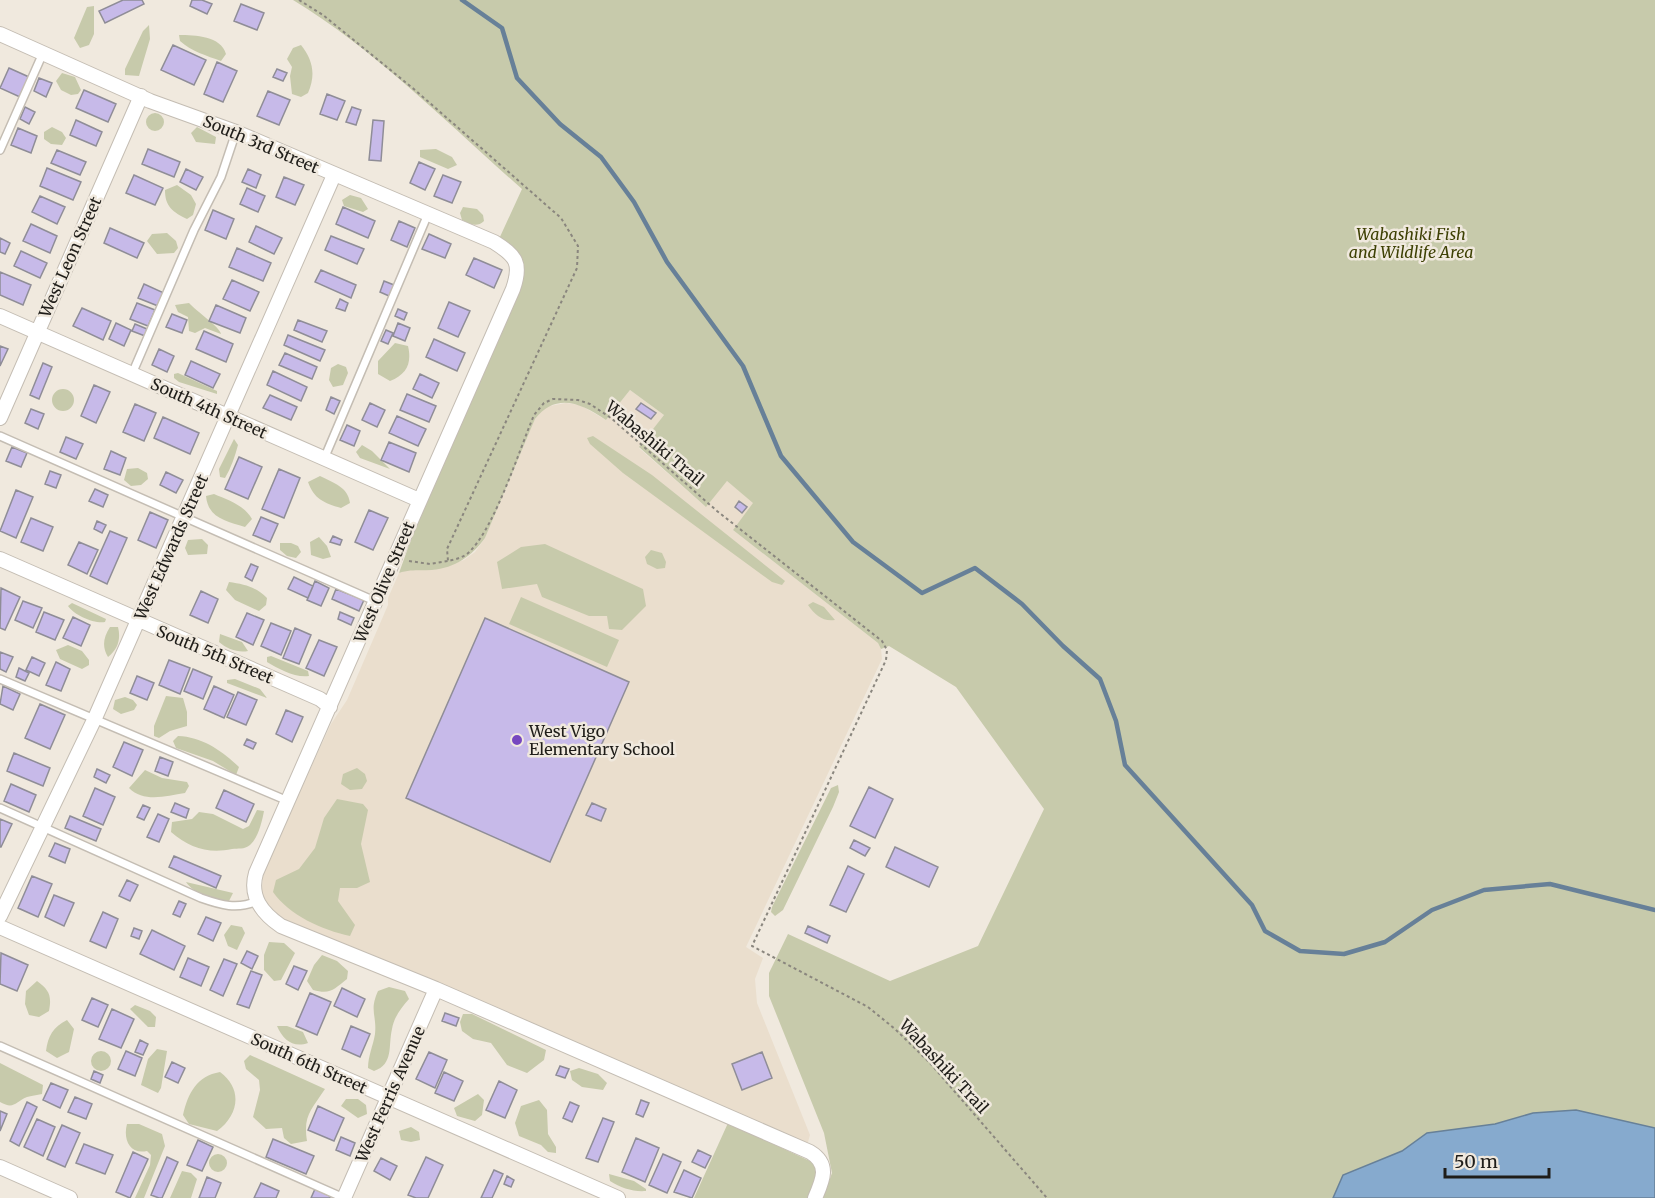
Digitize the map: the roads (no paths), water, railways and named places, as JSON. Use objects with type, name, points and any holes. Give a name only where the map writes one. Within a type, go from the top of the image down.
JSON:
[{"type":"street","name":"South 3rd Street","points":[[0,34],[141,96],[236,132],[494,242],[512,255],[517,263]]},
{"type":"street","name":"West Leon Street","points":[[0,418],[141,96]]},
{"type":"street","name":"West Edwards Street","points":[[0,916],[95,718],[334,175]]},
{"type":"street","name":"West Olive Street","points":[[257,901],[254,882],[256,873],[513,289],[518,274],[517,263]]},
{"type":"street","name":"South 4th Street","points":[[0,316],[419,500]]},
{"type":"street","name":"South 5th Street","points":[[0,559],[320,699],[330,706]]},
{"type":"street","points":[[257,901],[265,914],[281,926],[436,989],[817,1156],[824,1168],[823,1178],[815,1198]]},
{"type":"street","name":"South 6th Street","points":[[0,927],[618,1198]]},
{"type":"street","name":"West Ferris Avenue","points":[[344,1198],[436,989]]},
{"type":"street","points":[[0,1167],[70,1198]]},
{"type":"lane","points":[[0,150],[43,52]]},
{"type":"lane","points":[[132,374],[194,230],[220,177],[236,132]]},
{"type":"lane","points":[[324,459],[428,214]]},
{"type":"lane","points":[[0,436],[377,602]]},
{"type":"lane","points":[[0,679],[288,801]]},
{"type":"lane","points":[[0,808],[201,898],[228,907],[246,906],[257,901]]},
{"type":"lane","points":[[0,1046],[344,1198]]},
{"type":"water","points":[[1576,1110],[1655,1128],[1655,1198],[1333,1198],[1343,1175],[1402,1151],[1427,1133],[1495,1124],[1533,1113]]},
{"type":"waterway","points":[[462,0],[502,28],[517,78],[560,124],[601,157],[634,202],[667,262],[743,366],[781,456],[853,542],[922,593],[975,568],[1022,604],[1063,646],[1100,679],[1116,721],[1125,765],[1252,905],[1265,931],[1300,951],[1344,954],[1385,942],[1432,910],[1484,890],[1550,884],[1655,910]]},
{"type":"place","name":"West Vigo Elementary School","points":[[517,740]]},
{"type":"park label","name":"Wabashiki Fish and Wildlife Area","points":[[1411,243]]}]
